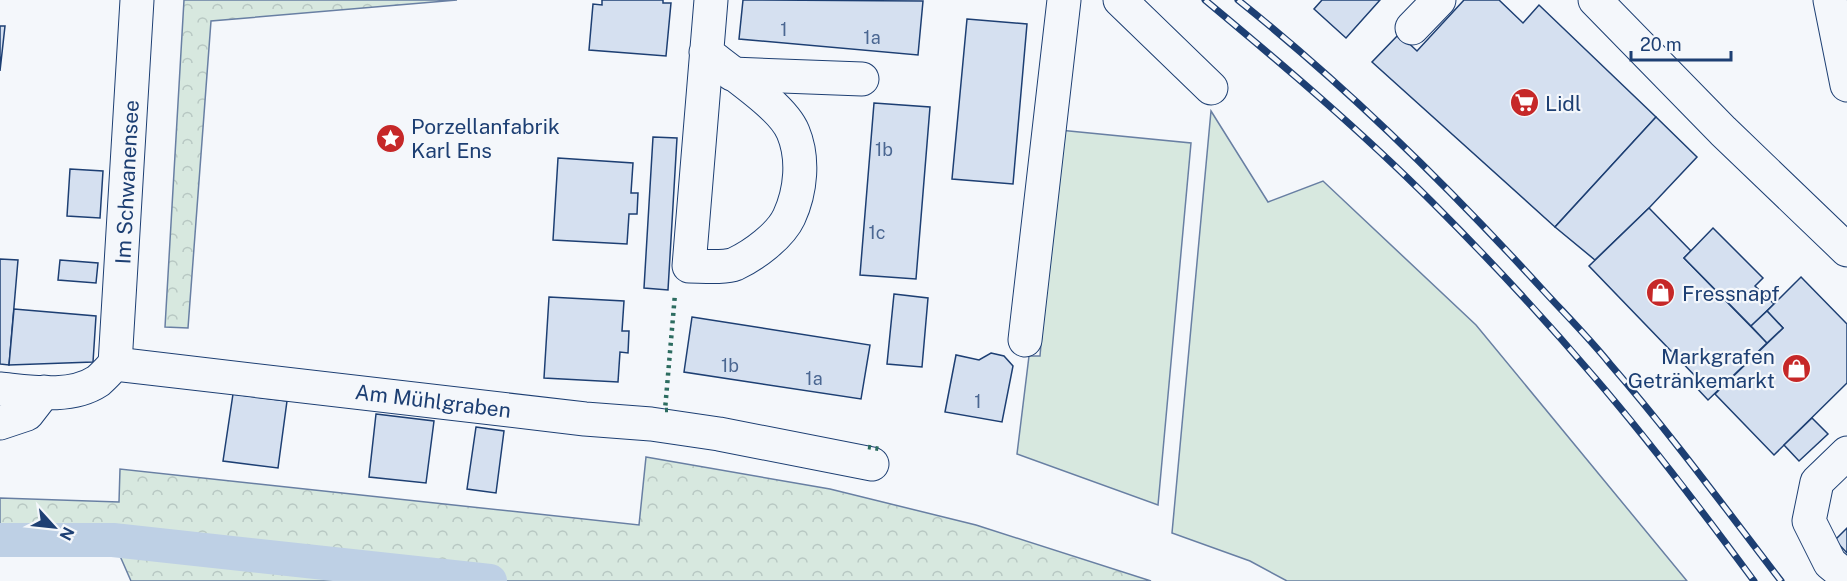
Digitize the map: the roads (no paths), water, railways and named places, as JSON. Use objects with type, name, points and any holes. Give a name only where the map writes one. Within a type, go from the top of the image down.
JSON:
[{"type":"street","name":"Im Schwanensee","points":[[115,364],[137,0]]},
{"type":"street","points":[[706,52],[773,105],[793,131],[800,161],[798,190],[789,218],[768,244],[733,265],[689,266],[706,52],[711,0]]},
{"type":"street","points":[[1024,340],[1064,0]]},
{"type":"street","points":[[1120,0],[1211,88]]},
{"type":"street","points":[[1412,28],[1439,0]]},
{"type":"street","points":[[1595,0],[1723,131],[1847,250]]},
{"type":"street","points":[[1830,0],[1847,85]]},
{"type":"street","points":[[732,74],[862,79]]},
{"type":"street","points":[[0,389],[44,392],[74,391],[97,381],[115,364]]},
{"type":"street","name":"Am Mühlgraben","points":[[115,364],[585,419],[651,424],[718,434],[872,464]]},
{"type":"street","points":[[0,423],[27,414],[44,392]]},
{"type":"street","points":[[1838,570],[1809,521],[1817,482],[1847,453]]},
{"type":"water","points":[[0,526],[107,530],[113,540],[103,549],[0,550]]},
{"type":"waterway","points":[[0,540],[113,540],[490,581]]},
{"type":"railway","points":[[1205,0],[1377,149],[1494,266],[1616,403],[1754,581]]},
{"type":"railway","points":[[1238,0],[1279,33],[1396,139],[1585,335],[1654,417],[1781,581]]},
{"type":"place","name":"Lidl","points":[[1524,103]]},
{"type":"place","name":"Porzellanfabrik Karl Ens","points":[[390,138]]},
{"type":"place","name":"Fressnapf","points":[[1661,293]]},
{"type":"place","name":"Markgrafen Getränkemarkt","points":[[1796,368]]}]
